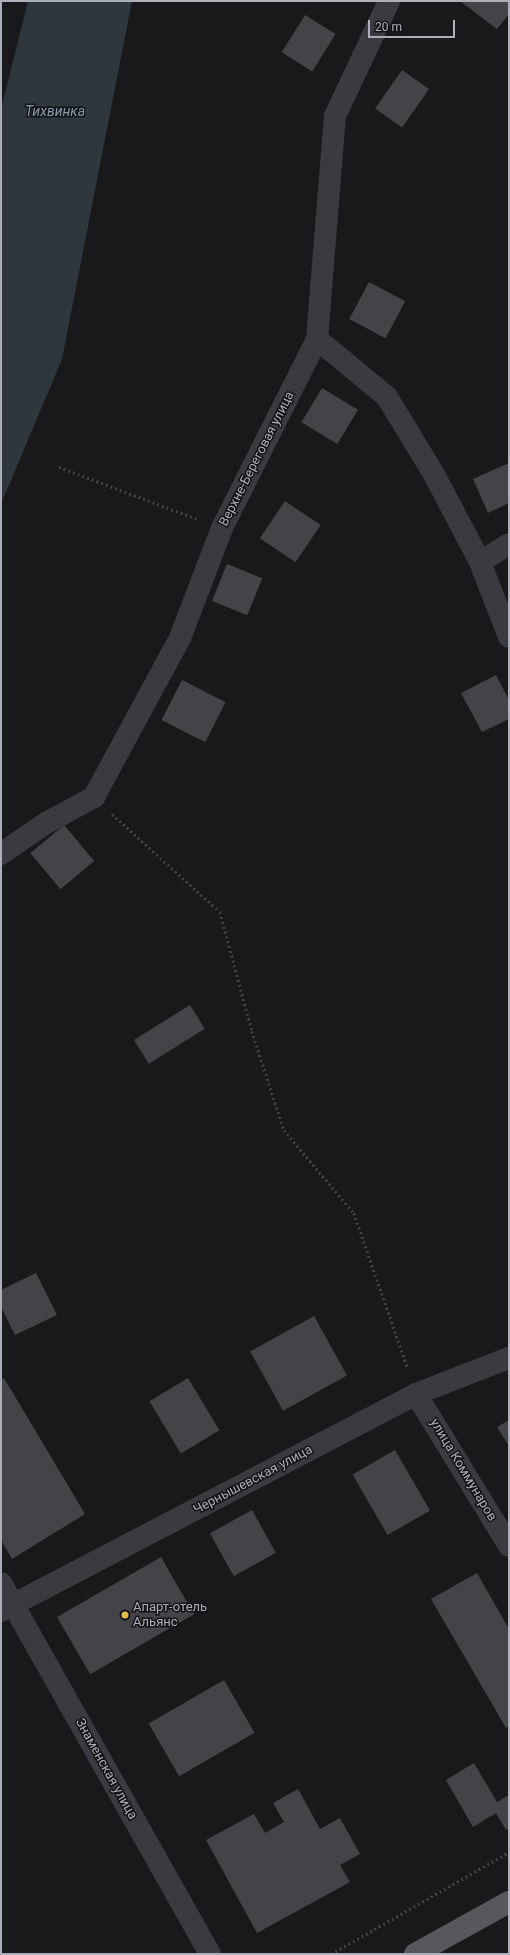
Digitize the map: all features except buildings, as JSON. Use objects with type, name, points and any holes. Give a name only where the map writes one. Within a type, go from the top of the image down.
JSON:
[{"type":"main road","points":[[415,1954],[509,1902]]},
{"type":"street","name":"Верхне-Береговая улица","points":[[94,797],[180,638],[222,528],[317,339],[335,116],[389,1]]},
{"type":"street","points":[[317,339],[387,397],[435,476],[480,562],[509,637]]},
{"type":"street","points":[[480,562],[509,544]]},
{"type":"street","points":[[1,854],[46,823],[94,797]]},
{"type":"street","name":"Чернышевская улица","points":[[7,1608],[416,1394],[509,1358]]},
{"type":"street","name":"улица Коммунаров","points":[[416,1394],[509,1546]]},
{"type":"street","name":"Знаменская улица","points":[[1,1583],[7,1608],[210,1954]]},
{"type":"path","points":[[58,467],[222,528]]},
{"type":"path","points":[[94,797],[220,912],[252,1031],[284,1130],[354,1213],[416,1394]]},
{"type":"path","points":[[331,1954],[509,1852]]},
{"type":"water","name":"Тихвинка","points":[[28,1],[132,1],[62,359],[1,504],[1,109]]},
{"type":"place","name":"Апарт-отель Альянс","points":[[125,1615]]}]
